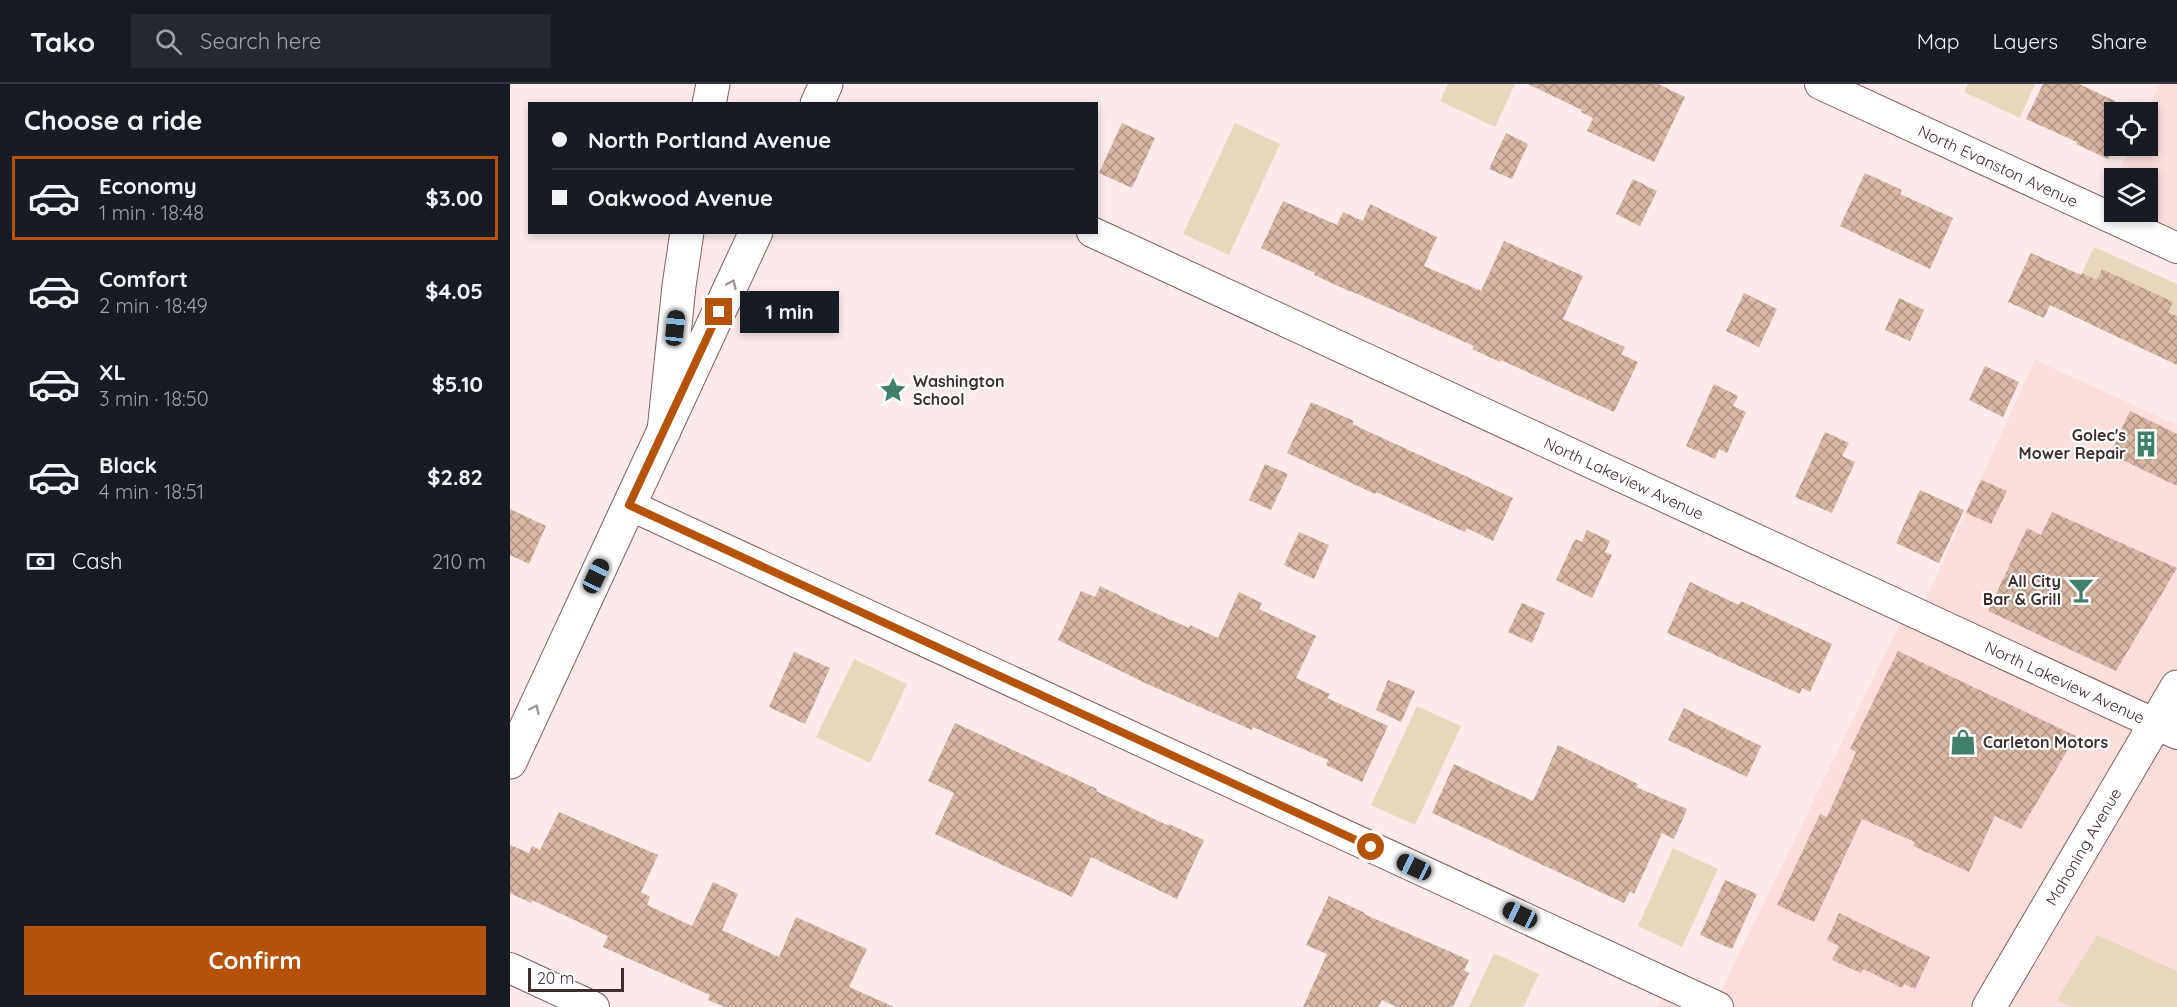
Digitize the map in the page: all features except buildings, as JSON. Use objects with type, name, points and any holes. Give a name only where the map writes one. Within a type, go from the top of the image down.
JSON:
[{"type":"main road","points":[[709,102],[713,84]]},
{"type":"main road","points":[[818,102],[826,84]]},
{"type":"main road","points":[[664,431],[687,234]]},
{"type":"main road","points":[[510,762],[755,234]]},
{"type":"main road","name":"Mahoning Avenue","points":[[1989,1007],[2166,729],[2177,687]]},
{"type":"street","name":"North Evanston Avenue","points":[[1820,84],[2177,248]]},
{"type":"street","name":"North Lakeview Avenue","points":[[1096,234],[2166,729]]},
{"type":"street","points":[[629,505],[1718,1007]]},
{"type":"street","points":[[510,968],[594,1007]]},
{"type":"shaded area","points":[[1448,84],[1515,84],[1495,127],[1440,101]]},
{"type":"shaded area","points":[[1968,84],[2035,84],[2020,118],[1964,92]]},
{"type":"shaded area","points":[[2160,84],[2177,84],[2177,248],[2121,222],[2158,222],[2158,168],[2121,168],[2126,156],[2158,156],[2158,102],[2151,102]]},
{"type":"shaded area","points":[[1235,123],[1280,144],[1229,255],[1183,234]]},
{"type":"shaded area","points":[[2094,247],[2177,284],[2177,316],[2117,276],[2102,269],[2097,280],[2082,273]]},
{"type":"shaded area","points":[[2035,360],[2177,425],[2177,1007],[1657,1007],[1668,984],[1714,1005],[1907,609],[1919,614]]},
{"type":"shaded area","points":[[854,659],[907,684],[870,763],[816,737]]},
{"type":"shaded area","points":[[1417,706],[1461,726],[1415,825],[1371,805]]},
{"type":"shaded area","points":[[1673,848],[1718,869],[1682,947],[1638,926]]},
{"type":"shaded area","points":[[2097,935],[2177,971],[2177,1007],[2072,1007],[2057,1000]]},
{"type":"shaded area","points":[[1494,953],[1539,974],[1523,1007],[1469,1007]]},
{"type":"place","name":"Washington School","points":[[893,390]]},
{"type":"place","name":"Golec's Mower Repair","points":[[2146,444]]},
{"type":"place","name":"All City Bar & Grill","points":[[2081,590]]},
{"type":"place","name":"Carleton Motors","points":[[1963,742]]},
{"type":"route","points":[[719,312],[629,505],[1371,847]]}]
